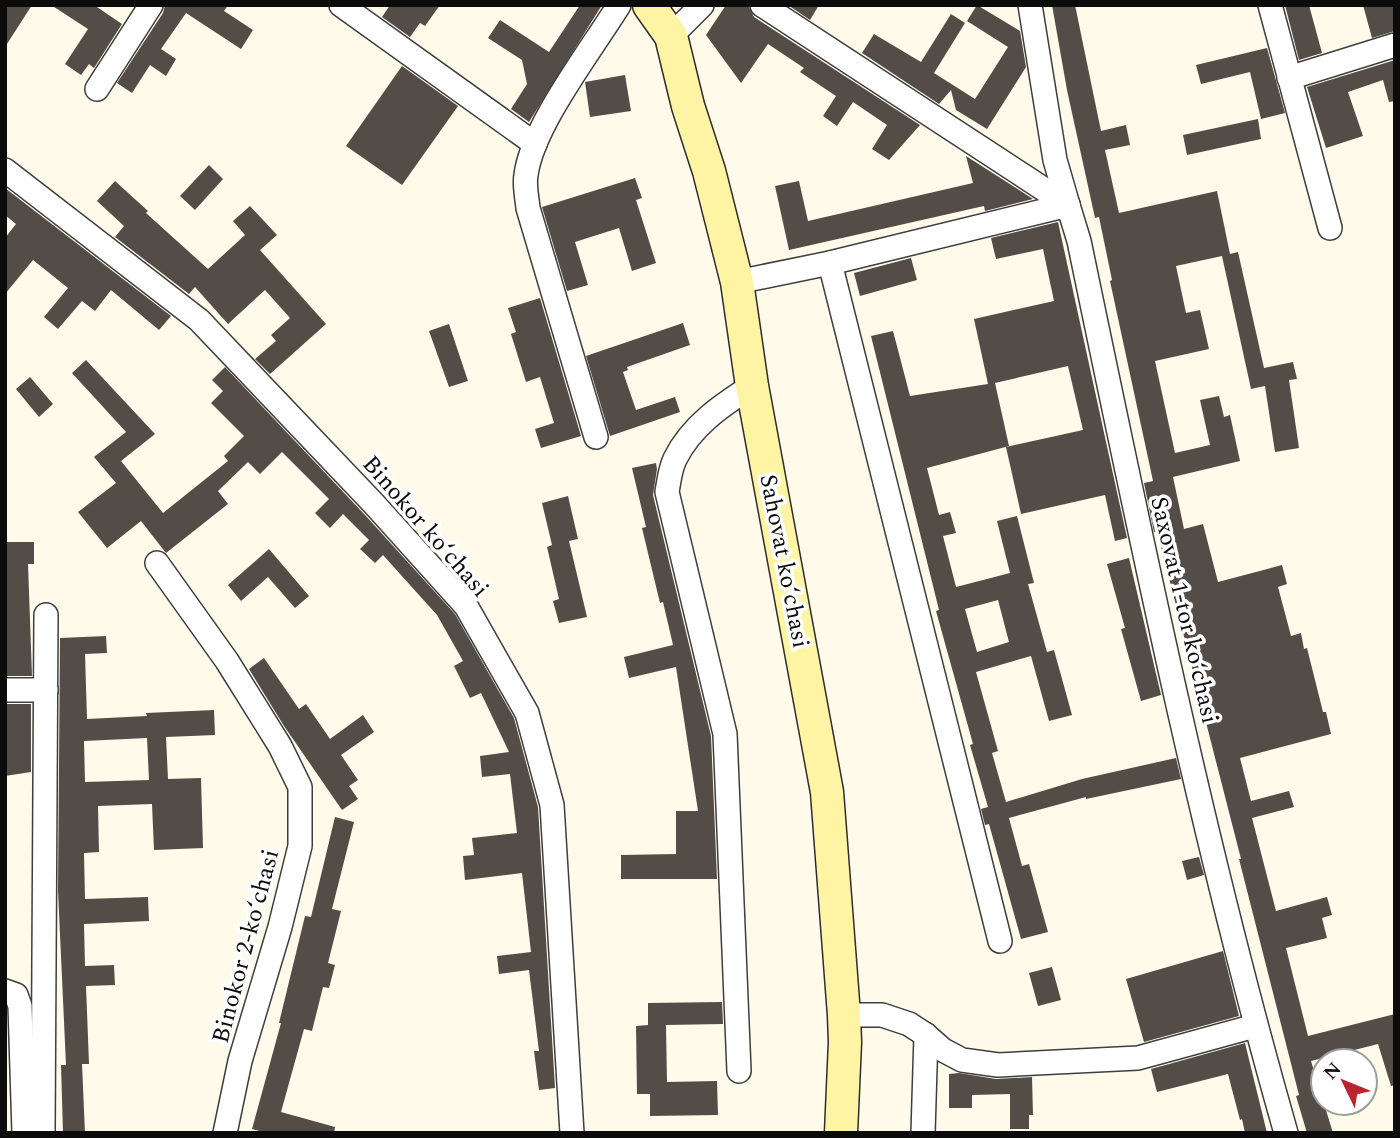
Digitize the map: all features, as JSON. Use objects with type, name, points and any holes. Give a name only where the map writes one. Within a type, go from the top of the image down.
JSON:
[{"type":"street","points":[[97,89],[151,5]]},
{"type":"street","points":[[341,5],[535,144]]},
{"type":"street","points":[[596,437],[528,208],[526,176],[535,144],[552,110],[620,5]]},
{"type":"street","name":"Sahovat koʻchasi","points":[[649,5],[671,37],[737,282],[752,386],[827,792],[844,1015],[841,1133]]},
{"type":"street","points":[[671,37],[702,5]]},
{"type":"street","points":[[761,5],[1068,205]]},
{"type":"street","name":"Saxovat 1-tor koʻchasi","points":[[1030,5],[1055,160],[1079,241],[1153,595],[1255,1026],[1286,1133]]},
{"type":"street","points":[[1270,5],[1330,228]]},
{"type":"street","points":[[1289,78],[1395,45]]},
{"type":"street","name":"Binokor koʻchasi","points":[[5,170],[199,320],[375,505],[466,606],[527,713],[552,806],[572,1133]]},
{"type":"street","points":[[737,282],[830,263],[1068,205]]},
{"type":"street","points":[[830,263],[1000,941]]},
{"type":"street","points":[[739,1071],[725,734],[667,492],[674,461],[689,435],[724,403],[752,386]]},
{"type":"street","name":"Binokor 2-koʻchasi","points":[[157,563],[227,661],[280,746],[300,787],[300,846],[280,927],[240,1062],[225,1133]]},
{"type":"street","points":[[43,1133],[46,615]]},
{"type":"street","points":[[5,690],[46,690]]},
{"type":"street","points":[[5,991],[16,995],[20,1006],[24,1133]]},
{"type":"street","points":[[844,1015],[882,1015],[909,1024],[943,1051],[962,1060],[998,1065],[1138,1058],[1255,1026]]},
{"type":"street","points":[[923,1133],[926,1035]]},
{"type":"building","points":[[5,5],[32,5],[5,47]]},
{"type":"building","points":[[51,5],[94,5],[122,24],[94,68],[89,64],[81,75],[65,64],[88,29]]},
{"type":"building","points":[[165,5],[228,5],[224,11],[253,30],[241,49],[186,13],[161,49],[176,59],[166,76],[150,65],[132,93],[117,83],[163,13]]},
{"type":"building","points":[[390,5],[440,5],[425,26],[420,23],[410,37],[382,17]]},
{"type":"building","points":[[580,5],[602,5],[529,122],[511,109],[527,84],[522,60],[488,38],[500,20],[549,52]]},
{"type":"building","points":[[726,5],[748,5],[754,17],[920,125],[889,160],[872,149],[887,125],[853,102],[837,126],[823,116],[836,96],[800,72],[804,68],[768,44],[741,83],[706,35]]},
{"type":"building","points":[[788,5],[819,5],[810,20]]},
{"type":"building","points":[[977,5],[1020,31],[1026,67],[987,129],[956,110],[951,90],[939,104],[862,53],[874,34],[921,62],[951,14],[965,23],[934,73],[975,99],[1008,47],[967,21]]},
{"type":"building","points":[[1052,5],[1075,5],[1101,131],[1126,125],[1130,145],[1105,150],[1119,213],[1217,191],[1230,254],[1238,252],[1264,368],[1293,362],[1297,379],[1289,380],[1299,448],[1275,452],[1265,386],[1251,389],[1222,256],[1176,266],[1186,313],[1200,310],[1209,349],[1155,361],[1175,453],[1210,445],[1200,400],[1219,396],[1224,417],[1230,415],[1240,461],[1173,477],[1184,529],[1203,524],[1218,582],[1282,565],[1287,584],[1278,587],[1291,636],[1301,633],[1331,734],[1240,758],[1251,801],[1289,791],[1294,807],[1252,818],[1276,911],[1327,897],[1332,915],[1322,918],[1327,938],[1286,948],[1308,1036],[1395,1014],[1395,1085],[1391,1086],[1378,1044],[1366,1047],[1309,1047],[1309,1117],[1328,1117],[1333,1133],[1307,1133],[1296,1096],[1299,1095],[1241,859],[1157,531],[1154,532],[1144,483],[1153,481],[1099,217],[1095,218],[1067,90]]},
{"type":"building","points":[[1285,5],[1309,5],[1322,53],[1299,60]]},
{"type":"building","points":[[1363,5],[1395,5],[1395,31],[1372,38]]},
{"type":"building","points":[[1267,48],[1285,113],[1261,119],[1250,72],[1201,84],[1196,65]]},
{"type":"building","points":[[1395,60],[1395,101],[1389,102],[1383,80],[1348,92],[1363,136],[1326,148],[1307,87]]},
{"type":"building","points":[[402,66],[458,106],[402,185],[346,146]]},
{"type":"building","points":[[625,75],[631,111],[590,117],[585,82]]},
{"type":"building","points":[[1258,119],[1261,139],[1187,155],[1183,135]]},
{"type":"building","points":[[966,156],[1033,199],[985,211],[984,206],[789,250],[775,186],[799,181],[808,221],[973,183]]},
{"type":"building","points":[[209,165],[223,179],[195,210],[180,196]]},
{"type":"building","points":[[635,178],[642,198],[636,200],[656,263],[632,271],[619,228],[575,242],[588,285],[567,291],[542,207]]},
{"type":"building","points":[[115,181],[208,269],[245,235],[233,221],[250,206],[277,235],[260,250],[326,324],[270,374],[255,359],[276,341],[271,335],[290,318],[265,290],[228,324],[195,287],[189,294],[115,237],[124,226],[97,201]]},
{"type":"building","points":[[5,188],[171,316],[159,330],[111,290],[95,311],[82,301],[58,329],[44,317],[68,288],[33,260],[5,294],[5,238],[16,224],[5,215]]},
{"type":"building","points":[[1058,222],[1127,538],[1115,541],[1105,495],[1021,514],[1006,447],[1083,430],[1068,366],[995,383],[1009,446],[927,468],[939,515],[950,512],[956,533],[943,536],[956,587],[1010,573],[997,521],[1017,516],[1034,583],[1028,584],[1047,652],[1054,650],[1072,715],[1049,721],[1031,656],[976,672],[998,751],[992,753],[1006,802],[1082,779],[1176,758],[1181,779],[1086,797],[1009,818],[1022,866],[1029,864],[1048,932],[1021,939],[989,824],[985,825],[981,809],[988,807],[936,611],[939,610],[871,336],[893,331],[910,396],[988,384],[974,319],[1054,301],[1043,249],[996,259],[991,238]],"holes":[[[998,600],[1009,642],[977,652],[965,609]]]},
{"type":"building","points":[[911,258],[917,280],[860,296],[854,273]]},
{"type":"building","points":[[540,298],[581,436],[541,448],[535,429],[554,423],[540,377],[526,382],[511,334],[516,332],[508,308]]},
{"type":"building","points":[[683,323],[690,345],[627,367],[628,370],[623,372],[636,410],[675,397],[680,412],[610,436],[586,356]]},
{"type":"building","points":[[449,324],[468,381],[449,387],[429,331]]},
{"type":"building","points":[[86,360],[155,434],[121,461],[163,513],[228,461],[224,456],[244,436],[211,403],[223,391],[212,380],[225,367],[455,614],[514,718],[538,807],[555,1088],[539,1090],[534,1051],[539,1051],[529,970],[499,974],[497,956],[531,952],[522,873],[465,880],[463,856],[474,855],[472,838],[517,833],[510,774],[482,777],[480,756],[509,752],[481,693],[470,698],[454,666],[463,661],[437,615],[383,555],[375,563],[360,549],[369,540],[343,514],[330,528],[315,513],[329,499],[282,452],[260,474],[248,462],[218,491],[228,504],[166,553],[141,521],[107,548],[78,512],[116,483],[94,457],[126,432],[72,373]]},
{"type":"building","points":[[30,377],[53,404],[39,417],[16,389]]},
{"type":"building","points":[[656,463],[653,495],[711,736],[717,879],[621,879],[621,855],[676,854],[676,811],[698,811],[676,667],[629,678],[624,657],[673,645],[642,528],[646,527],[632,468]]},
{"type":"building","points":[[568,496],[578,539],[569,541],[587,617],[559,623],[553,601],[559,599],[547,547],[552,545],[542,503]]},
{"type":"building","points":[[5,542],[34,542],[34,564],[28,564],[32,676],[5,676]]},
{"type":"building","points":[[269,549],[309,596],[295,608],[268,577],[241,601],[228,585]]},
{"type":"building","points":[[1129,558],[1161,695],[1141,701],[1107,564]]},
{"type":"building","points":[[106,636],[107,653],[85,654],[87,719],[214,710],[215,735],[166,737],[168,779],[201,778],[203,848],[154,850],[152,804],[98,806],[99,852],[84,853],[85,899],[148,897],[149,921],[84,924],[85,966],[114,965],[115,985],[86,986],[89,1064],[82,1064],[85,1133],[63,1133],[61,1065],[66,1065],[58,891],[60,638]],"holes":[[[147,738],[149,780],[85,782],[84,741]]]},
{"type":"building","points":[[264,658],[299,709],[306,704],[330,739],[363,715],[374,732],[341,755],[358,780],[349,786],[358,799],[342,810],[284,726],[249,669]]},
{"type":"building","points":[[5,704],[31,704],[31,772],[5,776]]},
{"type":"building","points":[[335,817],[354,822],[332,909],[341,911],[328,963],[335,965],[329,988],[323,987],[312,1031],[304,1029],[281,1112],[335,1127],[334,1133],[267,1133],[252,1129],[281,1023],[305,916],[311,917]]},
{"type":"building","points":[[1199,857],[1204,875],[1187,880],[1182,861]]},
{"type":"building","points":[[1223,951],[1239,1016],[1144,1042],[1126,979]]},
{"type":"building","points":[[1052,967],[1061,1000],[1038,1006],[1029,973]]},
{"type":"building","points":[[722,1002],[723,1024],[666,1025],[667,1082],[717,1081],[718,1115],[650,1116],[650,1094],[637,1094],[636,1026],[648,1025],[648,1003]]},
{"type":"building","points":[[1245,1043],[1267,1133],[1245,1133],[1228,1074],[1157,1092],[1151,1069]]},
{"type":"building","points":[[949,1074],[996,1079],[1032,1077],[1033,1115],[1029,1115],[1029,1129],[1010,1129],[1010,1094],[972,1095],[972,1108],[949,1108]]}]
